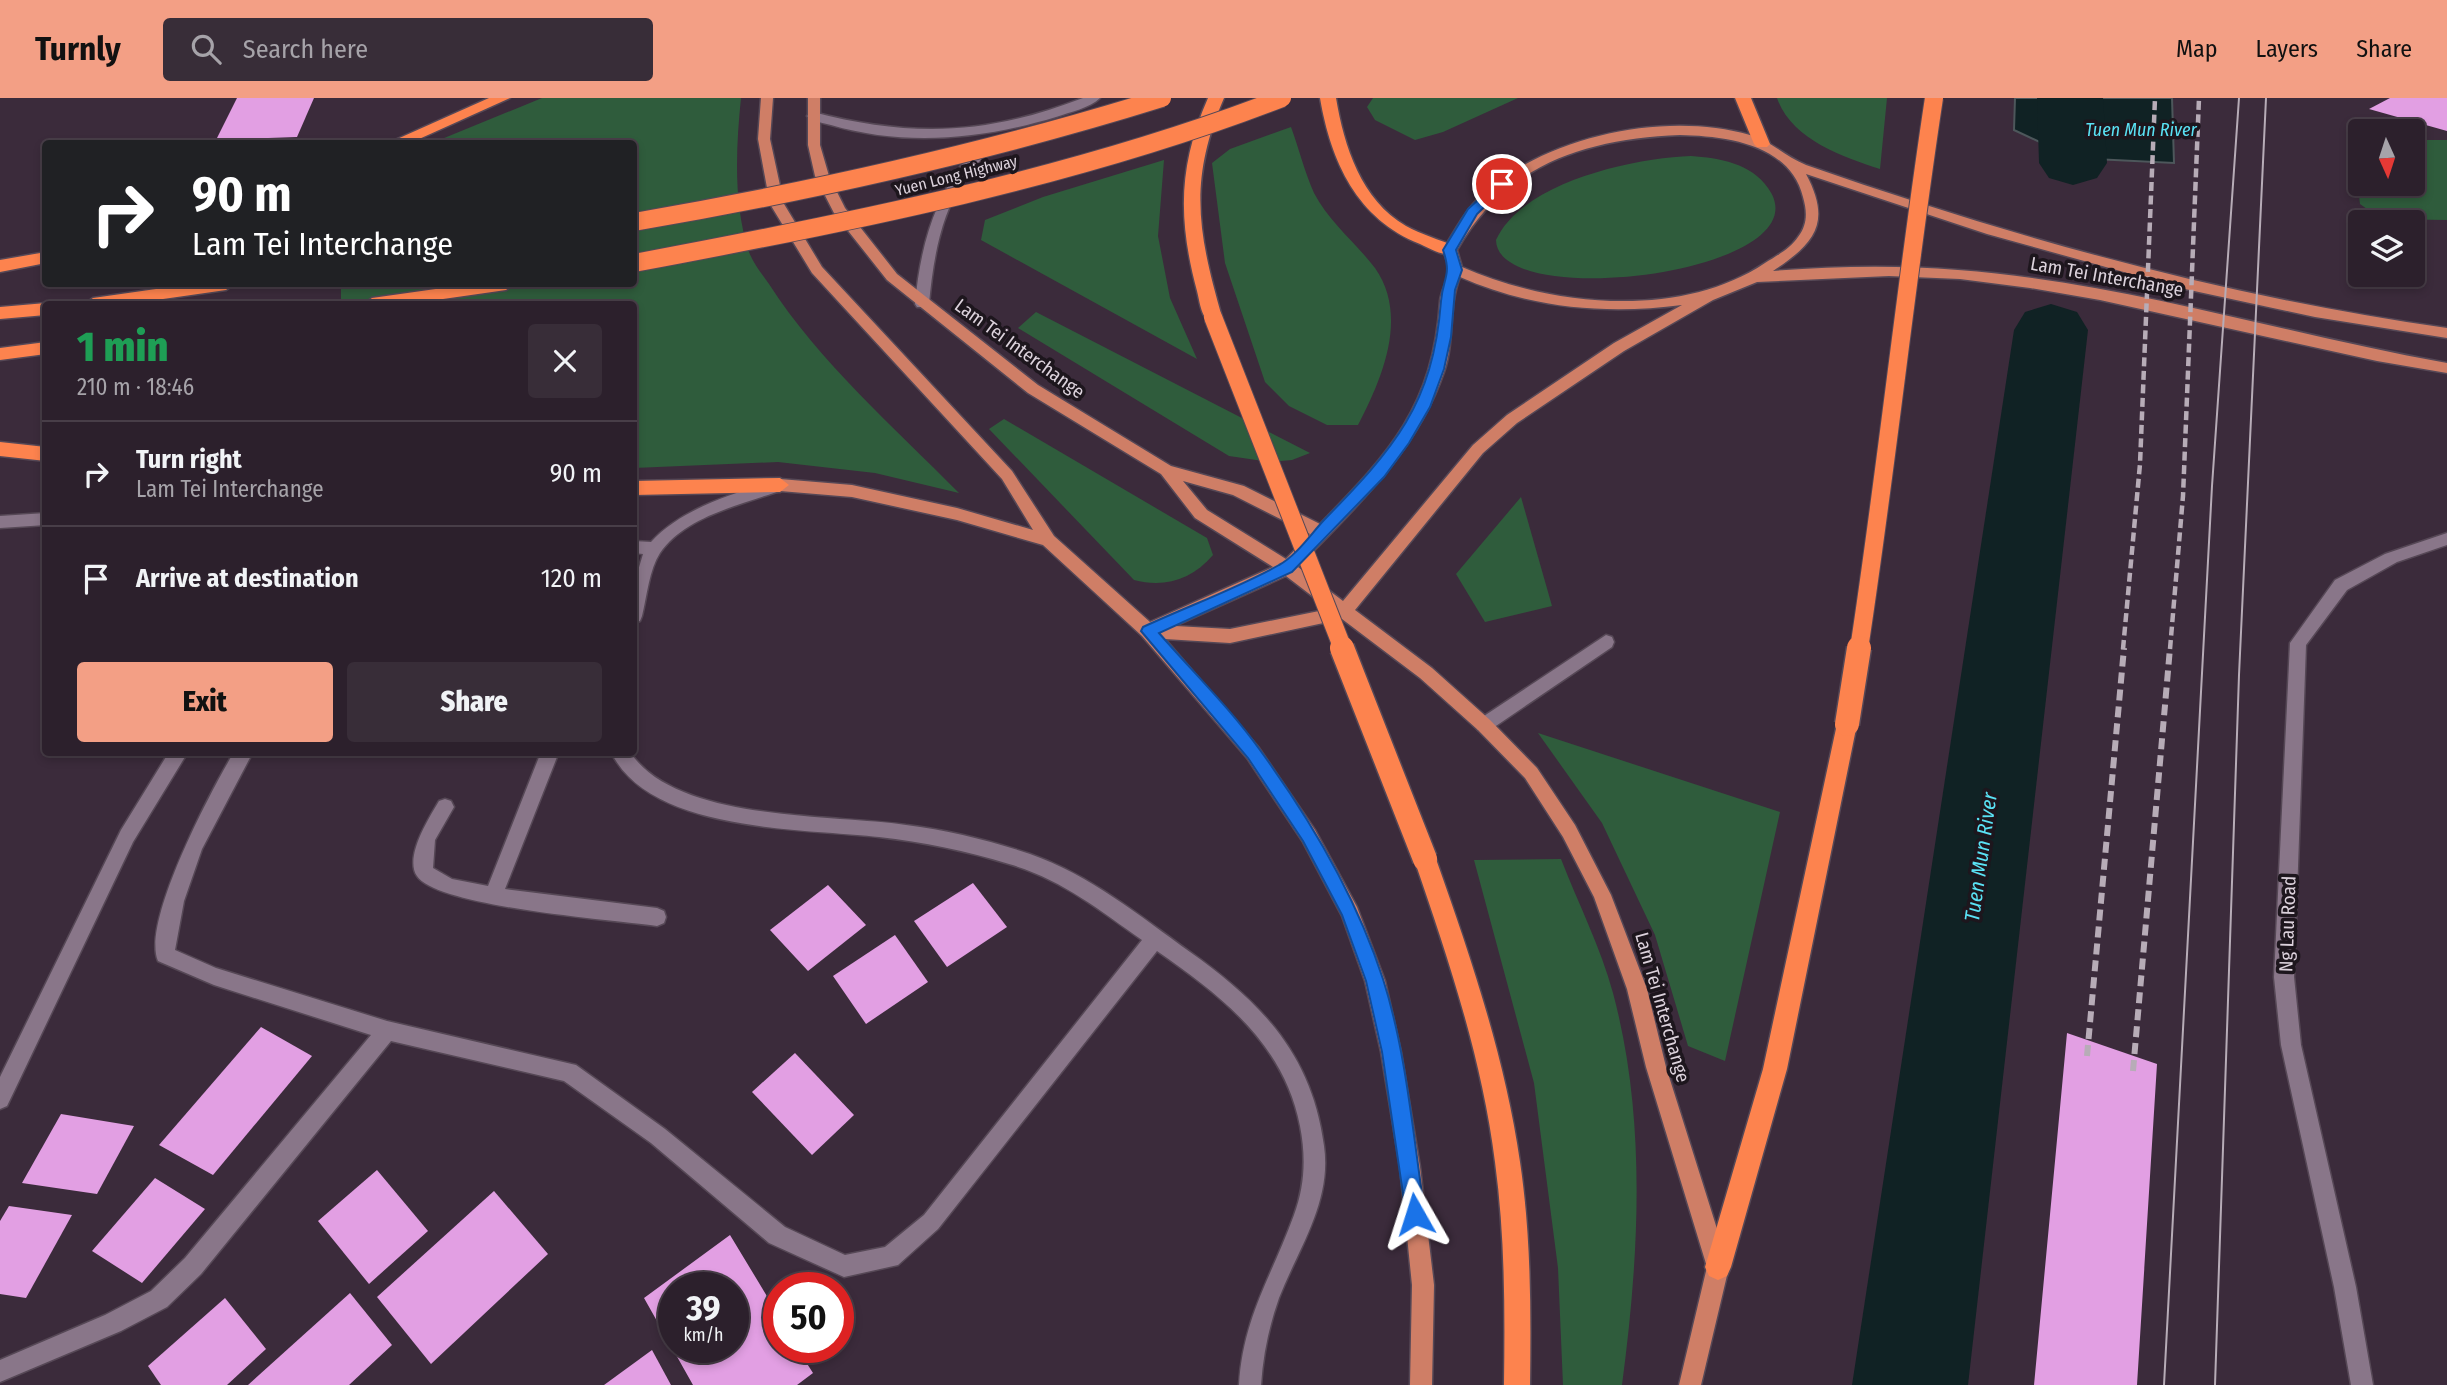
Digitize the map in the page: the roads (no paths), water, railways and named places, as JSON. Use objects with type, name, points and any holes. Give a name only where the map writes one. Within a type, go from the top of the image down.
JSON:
[{"type":"highway","points":[[402,140],[502,98]]},
{"type":"highway","name":"Yuen Long Highway","points":[[637,221],[711,209],[905,168],[1011,142],[1162,98]]},
{"type":"highway","points":[[1216,98],[1197,143],[1189,204],[1193,239],[1213,317],[1425,859],[1477,1020],[1497,1105],[1513,1202],[1518,1288],[1517,1385]]},
{"type":"highway","name":"Yuen Long Highway","points":[[637,262],[831,225],[1019,180],[1192,129],[1282,98]]},
{"type":"highway","points":[[1328,98],[1343,154],[1365,198],[1380,215],[1399,229],[1450,250]]},
{"type":"highway","points":[[1743,98],[1762,144]]},
{"type":"highway","points":[[1718,1267],[1775,1069],[1847,724],[1885,480],[1913,234],[1934,98]]},
{"type":"highway","points":[[0,266],[42,258]]},
{"type":"highway","points":[[113,301],[206,287]]},
{"type":"highway","points":[[392,301],[486,287]]},
{"type":"highway","points":[[0,313],[42,309]]},
{"type":"highway","points":[[0,354],[42,349]]},
{"type":"highway","points":[[0,449],[42,454]]},
{"type":"highway","points":[[637,488],[780,485]]},
{"type":"main road","points":[[767,98],[764,139],[768,168],[777,204],[796,240],[840,299],[1007,475],[1048,540],[1148,631],[1253,753],[1309,836],[1350,913],[1371,969],[1391,1052],[1410,1167],[1423,1285],[1421,1385]]},
{"type":"main road","name":"Lam Tei Interchange","points":[[814,98],[814,145],[822,176],[839,210],[891,277],[922,304],[1042,395],[1166,470],[1201,514],[1287,568],[1426,673],[1484,725],[1531,774],[1569,831],[1602,895],[1637,989],[1656,1067],[1718,1267]]},
{"type":"main road","name":"Lam Tei Interchange","points":[[1450,250],[1472,212],[1488,195],[1517,173],[1587,143],[1620,136],[1680,131],[1713,133],[1762,144],[1795,166],[1970,224],[2121,267],[2325,313],[2447,332]]},
{"type":"main road","name":"Lam Tei Interchange","points":[[1344,612],[1478,449],[1512,419],[1619,347],[1708,297],[1753,278],[1793,251],[1812,225],[1814,214],[1808,190],[1795,166]]},
{"type":"main road","points":[[1148,631],[1287,568],[1379,473],[1404,440],[1423,407],[1438,369],[1445,337],[1448,290],[1456,270],[1450,250]]},
{"type":"main road","name":"Lam Tei Interchange","points":[[1456,270],[1503,290],[1553,302],[1634,306],[1708,297]]},
{"type":"main road","name":"Lam Tei Interchange","points":[[1753,278],[1890,271],[1989,279],[2098,295],[2349,352],[2447,368]]},
{"type":"main road","points":[[1166,470],[1238,490],[1323,533]]},
{"type":"main road","points":[[780,485],[852,491],[957,514],[1048,540]]},
{"type":"main road","points":[[1148,631],[1230,636],[1344,612]]},
{"type":"main road","points":[[1690,1385],[1718,1267]]},
{"type":"street","points":[[813,116],[845,127],[908,134],[963,133],[1057,113],[1094,98]]},
{"type":"street","points":[[922,304],[925,265],[940,212],[956,181],[978,154],[1015,123]]},
{"type":"street","points":[[637,605],[654,548],[680,527],[708,511],[780,485]]},
{"type":"street","points":[[0,522],[42,519]]},
{"type":"street","name":"Ng Lau Road","points":[[2362,1385],[2345,1287],[2291,1045],[2284,977],[2298,643],[2341,585],[2391,558],[2447,540]]},
{"type":"street","points":[[637,547],[654,548]]},
{"type":"street","points":[[1484,725],[1606,642]]},
{"type":"street","points":[[0,1099],[127,836],[177,756]]},
{"type":"street","points":[[242,756],[225,784],[183,874],[166,933],[165,954],[214,976],[387,1031],[569,1072],[658,1136],[778,1235],[844,1266],[890,1257],[931,1222],[1155,938]]},
{"type":"street","points":[[493,896],[548,756]]},
{"type":"street","points":[[623,756],[638,777],[691,804],[754,821],[908,833],[984,849],[1064,876],[1210,974],[1255,1016],[1296,1076],[1310,1124],[1314,1150],[1309,1203],[1295,1243],[1267,1301],[1257,1336],[1250,1385]]},
{"type":"street","points":[[445,807],[426,839],[424,872],[448,887],[493,896],[657,917]]},
{"type":"street","points":[[0,1371],[113,1323],[159,1299],[193,1266],[387,1031]]},
{"type":"water","name":"Tuen Mun River","points":[[2015,98],[2172,98],[2174,163],[2074,158],[2014,130]]},
{"type":"waterway","name":"Tuen Mun River","points":[[2070,98],[2073,163]]},
{"type":"waterway","name":"Tuen Mun River","points":[[1910,1385],[2051,330]]},
{"type":"tram line","points":[[2164,1385],[2212,486],[2239,98]]},
{"type":"tram line","points":[[2215,1385],[2239,675],[2266,98]]},
{"type":"railway","points":[[2123,649],[2140,464],[2155,98]]},
{"type":"railway","points":[[2170,649],[2183,496],[2199,98]]},
{"type":"railway","points":[[2087,1056],[2124,648]]},
{"type":"railway","points":[[2133,1071],[2170,648]]}]
